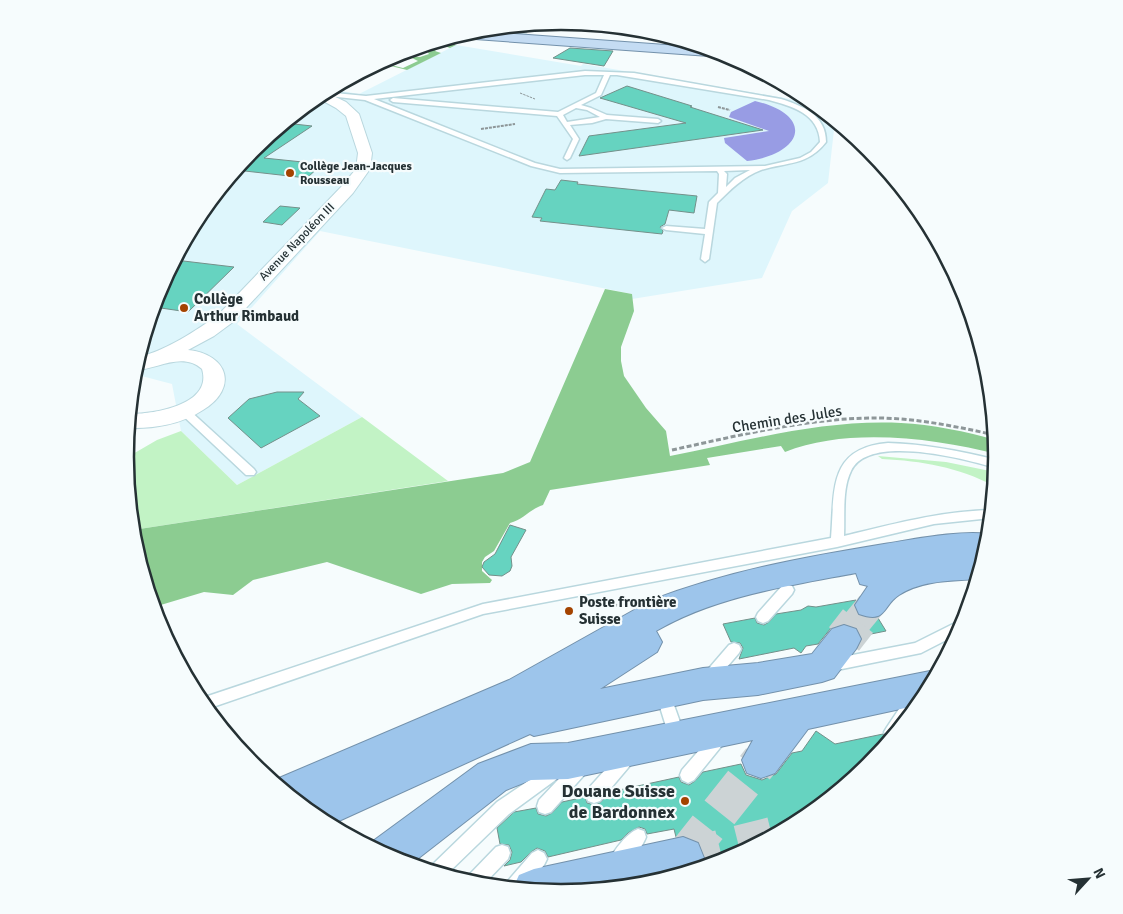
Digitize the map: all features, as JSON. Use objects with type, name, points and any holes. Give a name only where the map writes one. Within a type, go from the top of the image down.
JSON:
[{"type":"highway","points":[[294,790],[522,691],[664,610],[719,588],[751,580],[916,551],[947,546],[979,545]]},
{"type":"highway","points":[[325,813],[518,722],[654,636],[719,606],[749,597],[889,572],[974,567]]},
{"type":"highway","points":[[871,605],[887,586],[929,571]]},
{"type":"highway","points":[[518,722],[702,684],[758,679],[822,667],[844,639]]},
{"type":"highway","points":[[396,850],[492,777],[531,762],[579,759],[635,749],[920,689]]},
{"type":"highway","points":[[761,760],[798,714]]},
{"type":"highway","points":[[536,874],[607,874],[683,858]]},
{"type":"main road","points":[[489,36],[698,53]]},
{"type":"main road","points":[[627,48],[683,55],[702,54]]},
{"type":"street","name":"Avenue Napoléon III","points":[[160,357],[199,336],[226,318],[347,190],[363,169],[365,153],[354,118],[341,105],[329,99]]},
{"type":"street","name":"Avenue Napoléon III","points":[[184,411],[205,397],[213,386],[215,376],[211,367],[216,342],[226,318]]},
{"type":"street","points":[[146,361],[160,357],[190,356],[202,360],[211,367]]},
{"type":"street","points":[[135,433],[161,419],[184,411]]},
{"type":"street","points":[[136,421],[161,419]]},
{"type":"lane","points":[[506,38],[507,34]]},
{"type":"lane","points":[[585,73],[634,75],[770,98],[796,107],[817,120],[824,137],[820,148],[813,153],[794,162],[760,168],[551,170],[533,165],[366,98],[585,73]]},
{"type":"lane","points":[[335,95],[559,114],[599,94],[608,73]]},
{"type":"lane","points":[[634,75],[659,83]]},
{"type":"lane","points":[[575,106],[589,109],[606,117]]},
{"type":"lane","points":[[559,114],[576,139],[567,158]]},
{"type":"lane","points":[[565,124],[592,121],[606,117],[658,121]]},
{"type":"lane","points":[[719,168],[723,174],[722,194]]},
{"type":"lane","points":[[705,259],[713,202],[738,180],[760,168]]},
{"type":"lane","points":[[666,228],[709,232]]},
{"type":"lane","points":[[184,411],[250,472]]},
{"type":"lane","points":[[837,542],[843,476],[849,464],[866,451],[878,448],[901,448],[955,454],[988,462]]},
{"type":"lane","points":[[211,701],[483,609],[837,542],[909,525],[985,514]]},
{"type":"lane","points":[[763,617],[787,590]]},
{"type":"lane","points":[[822,667],[916,649],[935,642],[950,633]]},
{"type":"lane","points":[[702,684],[734,649]]},
{"type":"lane","points":[[663,693],[678,740]]},
{"type":"lane","points":[[688,775],[726,730]]},
{"type":"lane","points":[[594,795],[635,749]]},
{"type":"lane","points":[[544,806],[579,759]]},
{"type":"lane","points":[[443,867],[503,808],[579,759]]},
{"type":"lane","points":[[607,874],[638,836]]},
{"type":"lane","points":[[481,876],[502,853]]},
{"type":"lane","points":[[523,882],[536,874]]},
{"type":"path","points":[[718,107],[730,110]]},
{"type":"path","name":"Chemin des Jules","points":[[672,450],[806,424],[845,420],[912,420],[988,434]]},
{"type":"path","points":[[605,604],[618,606]]},
{"type":"shaded area","points":[[456,45],[581,66],[583,64],[796,100],[834,129],[828,183],[792,211],[762,278],[632,299],[632,294],[320,231],[237,324],[362,417],[237,485],[181,431],[172,384],[143,376],[157,320],[167,294],[192,243],[206,220],[240,175],[280,136],[324,102],[342,91],[359,94]]},
{"type":"green space","points":[[456,45],[450,48],[446,47]]},
{"type":"green space","points":[[436,49],[435,51],[441,53],[407,70],[391,66],[403,68],[418,61],[412,58],[429,54],[427,52]]},
{"type":"green space","points":[[605,289],[632,294],[634,311],[621,347],[624,376],[646,408],[666,431],[670,456],[785,432],[843,424],[901,423],[924,425],[988,438],[988,452],[946,443],[863,437],[809,444],[785,452],[781,446],[707,458],[710,465],[550,490],[543,505],[510,523],[494,551],[485,557],[482,562],[482,571],[492,580],[490,583],[452,584],[421,594],[327,562],[253,580],[233,595],[204,592],[161,605],[157,594],[149,568],[141,529],[503,473],[530,462]]},
{"type":"green space","points":[[362,417],[448,481],[141,529],[135,485],[134,453],[157,440],[181,431],[237,485]]},
{"type":"green space","points":[[878,456],[946,462],[988,471],[988,483],[940,466],[882,459]]},
{"type":"water","points":[[755,101],[774,107],[787,115],[794,124],[795,134],[790,143],[781,151],[766,157],[747,161],[725,143],[724,138],[769,131],[729,117],[731,112]]},
{"type":"building","points":[[570,48],[613,51],[604,66],[553,58]]},
{"type":"building","points":[[627,86],[763,130],[579,156],[589,136],[686,123],[600,98]]},
{"type":"building","points":[[295,124],[312,126],[264,158],[322,164],[307,178],[244,171]]},
{"type":"building","points":[[561,180],[578,182],[577,184],[697,196],[694,213],[669,210],[665,224],[660,227],[663,231],[662,234],[540,221],[542,218],[532,217],[546,189],[555,190]]},
{"type":"building","points":[[280,206],[300,208],[282,225],[263,222]]},
{"type":"building","points":[[183,261],[234,267],[188,312],[162,308]]},
{"type":"building","points":[[277,392],[304,392],[298,399],[320,416],[261,448],[228,418],[249,399]]},
{"type":"building","points":[[510,525],[526,530],[511,557],[512,566],[510,571],[502,576],[489,575],[482,567],[484,562],[495,554]]},
{"type":"building","points":[[856,600],[853,606],[857,615],[878,618],[886,631],[861,636],[857,627],[843,623],[831,628],[818,644],[806,646],[801,653],[794,648],[739,659],[743,648],[740,643],[731,642],[723,624],[755,618],[757,623],[764,625],[776,614],[801,610],[808,606],[816,607]]},
{"type":"building","name":"Douane Suisse de Bardonnex","points":[[816,731],[835,744],[883,734],[885,736],[843,778],[799,812],[750,840],[705,859],[699,841],[684,835],[676,837],[674,829],[647,834],[645,829],[639,827],[628,833],[621,840],[548,857],[545,851],[537,848],[521,862],[504,866],[510,860],[512,852],[509,845],[500,844],[497,828],[514,812],[536,808],[538,814],[546,816],[552,813],[562,802],[585,797],[587,803],[595,805],[601,802],[610,792],[679,777],[681,782],[689,785],[703,772],[741,764],[746,775],[762,780],[776,774],[792,753],[802,751]]},
{"type":"tunnel","points":[[857,622],[871,605]]},
{"type":"tunnel","points":[[844,639],[858,621]]},
{"type":"tunnel","points":[[684,857],[761,760]]},
{"type":"tunnel","points":[[683,858],[743,843]]},
{"type":"place","name":"Collège Jean-Jacques Rousseau","points":[[290,173]]},
{"type":"place","name":"Collège Arthur Rimbaud","points":[[184,308]]},
{"type":"place","name":"Poste frontière Suisse","points":[[569,611]]},
{"type":"place","name":"Douane Suisse de Bardonnex","points":[[685,801]]}]
